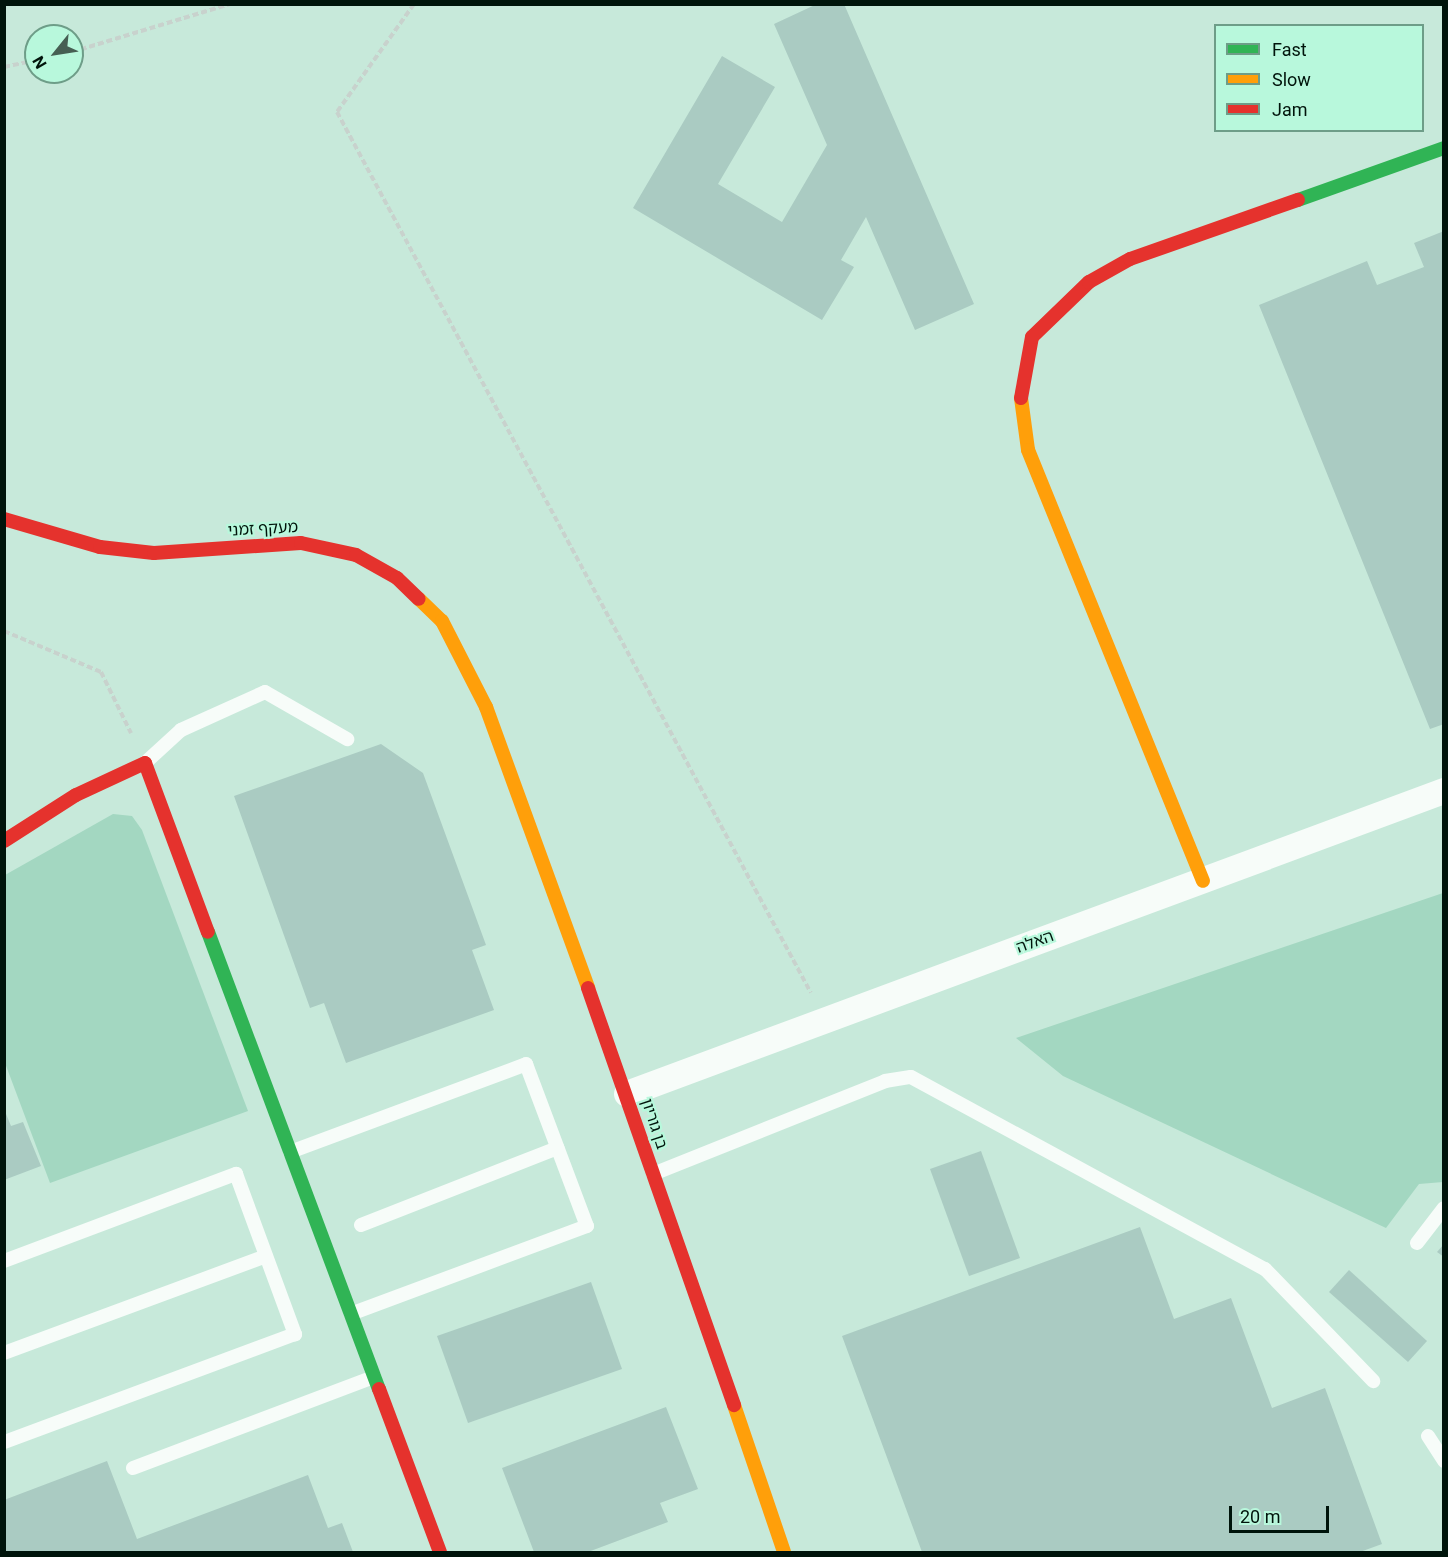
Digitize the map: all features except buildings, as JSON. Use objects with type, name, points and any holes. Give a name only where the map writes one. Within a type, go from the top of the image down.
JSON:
[{"type":"street","points":[[1203,880],[1028,450],[1019,407],[1032,338],[1089,282],[1131,259],[1443,148]]},
{"type":"street","name":"מעקף זמני","points":[[4,519],[99,547],[154,553],[301,543],[356,555],[397,578],[442,621],[486,707]]},
{"type":"street","name":"בן גוריון","points":[[486,707],[627,1094],[784,1552]]},
{"type":"street","points":[[4,841],[76,795],[145,763],[440,1552]]},
{"type":"street","name":"האלה","points":[[627,1094],[1443,791]]},
{"type":"lane","points":[[145,763],[181,730],[265,692],[347,739]]},
{"type":"lane","points":[[290,1152],[526,1064],[587,1226],[351,1314]]},
{"type":"lane","points":[[653,1174],[885,1081],[910,1077],[1265,1269],[1373,1381]]},
{"type":"lane","points":[[360,1225],[557,1148]]},
{"type":"lane","points":[[4,1260],[236,1174],[295,1334],[4,1442]]},
{"type":"lane","points":[[1417,1243],[1443,1208]]},
{"type":"lane","points":[[4,1353],[266,1256]]},
{"type":"lane","points":[[133,1468],[374,1377]]},
{"type":"lane","points":[[1428,1436],[1443,1461]]},
{"type":"path","points":[[84,48],[132,38],[230,4]]},
{"type":"path","points":[[414,4],[337,112],[825,1020]]},
{"type":"path","points":[[4,67],[24,63]]},
{"type":"path","points":[[4,632],[101,672],[145,763]]},
{"type":"green space","points":[[113,814],[132,816],[142,830],[248,1111],[50,1183],[5,1063],[5,875]]},
{"type":"green space","points":[[1443,893],[1443,1182],[1419,1184],[1386,1228],[1063,1076],[1016,1038]]},
{"type":"traffic: fast","points":[[1298,200],[1444,148]]},
{"type":"traffic: fast","points":[[208,932],[379,1389]]},
{"type":"traffic: slow","points":[[1021,398],[1028,450],[1203,881]]},
{"type":"traffic: slow","points":[[419,599],[442,621],[486,707],[588,988]]},
{"type":"traffic: slow","points":[[734,1405],[784,1552]]},
{"type":"traffic: jam","points":[[1021,398],[1032,337],[1089,282],[1130,259],[1298,200]]},
{"type":"traffic: jam","points":[[4,519],[100,547],[154,553],[301,543],[356,555],[397,578],[419,599]]},
{"type":"traffic: jam","points":[[4,841],[76,795],[145,763],[208,932]]},
{"type":"traffic: jam","points":[[588,988],[734,1405]]},
{"type":"traffic: jam","points":[[379,1389],[440,1552]]}]
